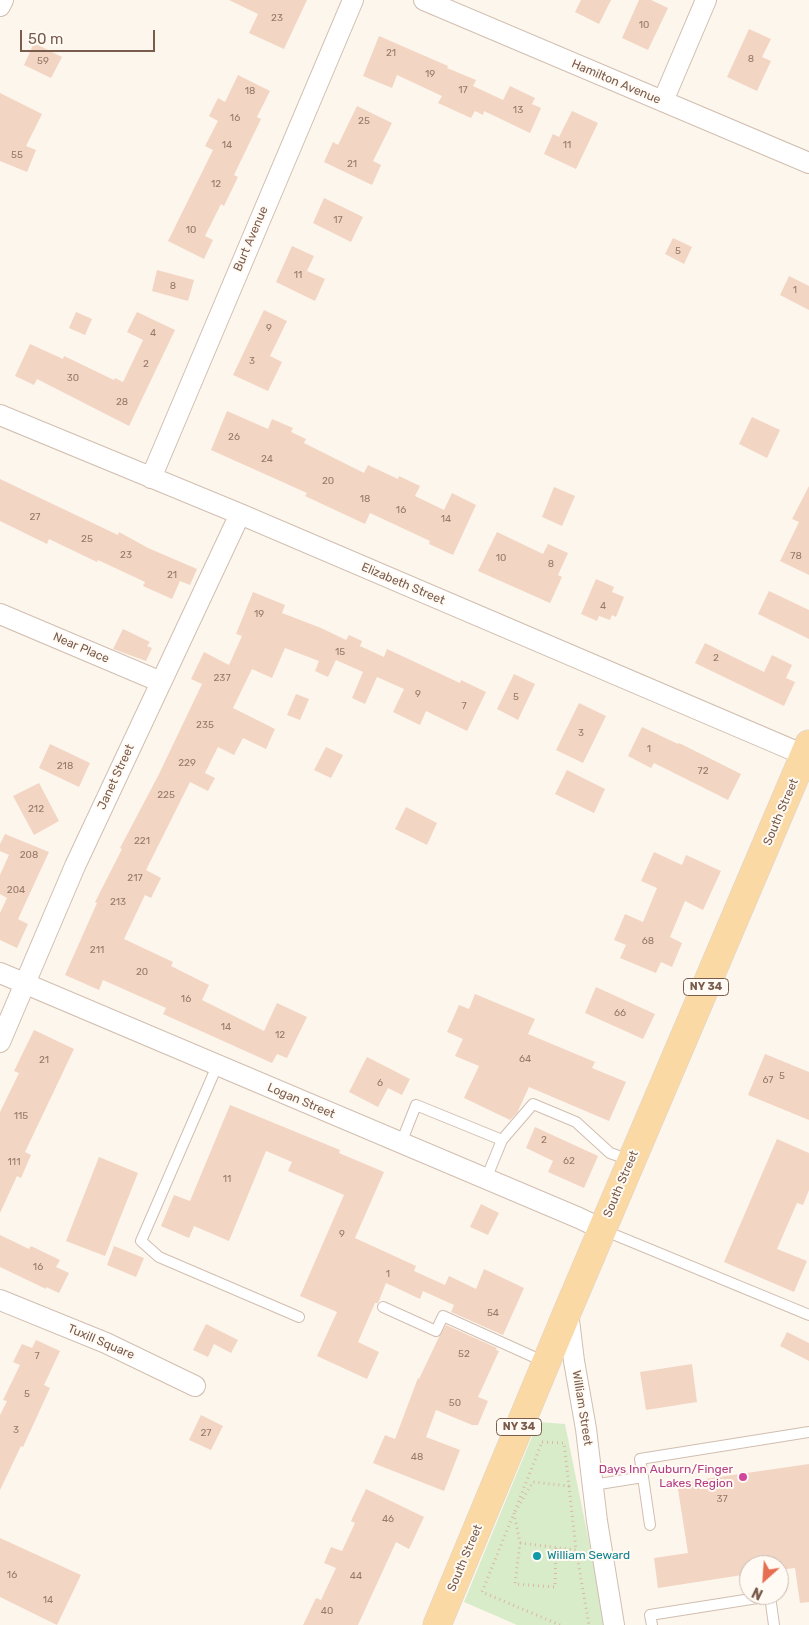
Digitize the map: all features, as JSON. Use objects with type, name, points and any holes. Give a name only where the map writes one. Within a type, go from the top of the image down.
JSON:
[{"type":"main road","name":"South Street","points":[[436,1625],[602,1229],[808,752]]},
{"type":"street","points":[[0,6],[2,0]]},
{"type":"street","name":"Burt Avenue","points":[[151,478],[353,0]]},
{"type":"street","name":"Hamilton Avenue","points":[[424,0],[809,163]]},
{"type":"street","points":[[663,101],[706,0]]},
{"type":"street","name":"Elizabeth Street","points":[[0,415],[808,752]]},
{"type":"street","name":"Janet Street","points":[[0,1042],[75,866],[240,514]]},
{"type":"street","name":"Near Place","points":[[0,614],[161,682]]},
{"type":"street","name":"Logan Street","points":[[0,973],[602,1229]]},
{"type":"street","name":"Tuxill Square","points":[[2,1306],[106,1343],[194,1386]]},
{"type":"street","name":"William Street","points":[[568,1310],[614,1625]]},
{"type":"lane","points":[[217,1066],[141,1242],[159,1257],[299,1317]]},
{"type":"lane","points":[[486,1179],[502,1140],[533,1104],[576,1122],[610,1153],[631,1161]]},
{"type":"lane","points":[[400,1143],[416,1105],[502,1140]]},
{"type":"lane","points":[[602,1229],[809,1315]]},
{"type":"lane","points":[[383,1307],[436,1331],[443,1316],[546,1363]]},
{"type":"lane","points":[[650,1525],[640,1459],[809,1432]]},
{"type":"lane","points":[[593,1485],[643,1477]]},
{"type":"lane","points":[[652,1625],[650,1615],[770,1596],[774,1625]]},
{"type":"path","points":[[560,1625],[482,1592],[542,1442],[564,1443],[576,1550],[589,1625]]},
{"type":"path","points":[[556,1548],[556,1587],[516,1584],[520,1542],[514,1513],[533,1482],[569,1486]]},
{"type":"path","points":[[520,1542],[576,1550]]},
{"type":"green space","points":[[538,1422],[565,1424],[606,1625],[517,1625],[464,1602]]},
{"type":"building","points":[[229,0],[307,0],[284,49],[249,33],[258,14]]},
{"type":"building","points":[[581,0],[611,0],[599,24],[575,12]]},
{"type":"building","points":[[639,0],[651,0],[668,8],[648,50],[622,38]]},
{"type":"building","points":[[749,29],[771,39],[762,57],[771,61],[757,91],[727,77]]},
{"type":"building","points":[[379,36],[476,80],[473,86],[503,100],[510,86],[535,98],[532,104],[541,108],[530,133],[484,111],[483,115],[475,111],[471,118],[438,103],[442,96],[397,75],[392,88],[363,76]]},
{"type":"building","points":[[34,43],[62,57],[51,78],[24,65]]},
{"type":"building","points":[[238,75],[270,91],[257,117],[261,119],[234,175],[238,177],[224,206],[221,204],[205,236],[213,240],[204,259],[168,241],[213,150],[205,146],[218,121],[209,116],[218,98],[225,102]]},
{"type":"building","points":[[0,93],[42,114],[26,146],[36,150],[27,172],[0,161]]},
{"type":"building","points":[[357,106],[392,123],[373,161],[381,165],[372,185],[324,162],[333,142],[338,145]]},
{"type":"building","points":[[572,111],[598,123],[576,169],[544,154],[553,134],[559,137]]},
{"type":"building","points":[[324,198],[363,217],[351,242],[313,223]]},
{"type":"building","points":[[673,238],[692,247],[684,264],[665,254]]},
{"type":"building","points":[[292,246],[314,256],[307,271],[325,279],[315,301],[276,282]]},
{"type":"building","points":[[157,270],[194,280],[188,301],[152,291]]},
{"type":"building","points":[[789,276],[809,286],[809,310],[780,295]]},
{"type":"building","points":[[264,310],[287,321],[270,356],[282,362],[268,391],[233,375]]},
{"type":"building","points":[[76,312],[92,319],[85,335],[69,328]]},
{"type":"building","points":[[137,312],[175,330],[129,426],[37,379],[34,385],[15,376],[30,344],[63,359],[64,356],[114,380],[115,378],[123,382],[143,340],[127,332]]},
{"type":"building","points":[[227,411],[268,429],[272,419],[293,428],[291,432],[306,439],[304,443],[364,473],[368,465],[398,479],[399,476],[420,486],[415,496],[444,510],[452,493],[476,505],[453,555],[429,544],[430,541],[370,513],[365,524],[305,496],[307,493],[211,450]]},
{"type":"building","points":[[752,417],[780,430],[767,458],[739,444]]},
{"type":"building","points":[[0,479],[118,535],[119,532],[148,548],[197,569],[190,585],[180,581],[172,599],[143,586],[145,582],[98,560],[97,562],[49,539],[47,544],[0,521]]},
{"type":"building","points":[[809,486],[809,575],[780,561],[799,522],[792,519]]},
{"type":"building","points":[[554,487],[575,496],[562,526],[542,517]]},
{"type":"building","points":[[497,532],[543,554],[548,544],[568,553],[558,575],[562,577],[550,603],[478,571]]},
{"type":"building","points":[[596,579],[614,587],[612,592],[624,597],[616,617],[612,615],[610,620],[599,616],[597,621],[581,614]]},
{"type":"building","points":[[769,591],[809,610],[809,639],[758,614]]},
{"type":"building","points":[[253,592],[285,605],[282,613],[346,640],[349,635],[362,641],[360,646],[384,657],[387,649],[460,683],[461,680],[486,692],[467,731],[426,711],[420,725],[393,712],[404,689],[377,677],[365,704],[352,698],[363,672],[336,660],[328,677],[315,671],[319,661],[285,648],[272,678],[252,669],[233,708],[275,729],[266,749],[243,738],[234,755],[218,747],[205,773],[215,778],[208,791],[190,782],[146,870],[161,878],[151,898],[145,895],[124,939],[173,962],[171,966],[209,985],[202,1000],[264,1031],[277,1003],[307,1017],[287,1058],[277,1054],[272,1063],[163,1014],[166,1008],[103,980],[99,990],[65,975],[97,903],[95,902],[122,849],[120,848],[158,776],[202,684],[191,679],[204,652],[229,665],[242,636],[236,634]]},
{"type":"building","points":[[123,629],[150,642],[147,646],[152,648],[146,661],[113,649]]},
{"type":"building","points":[[705,643],[764,672],[772,655],[792,665],[786,678],[795,682],[784,706],[695,663]]},
{"type":"building","points":[[514,674],[535,684],[518,720],[497,709]]},
{"type":"building","points":[[296,694],[309,699],[300,720],[287,715]]},
{"type":"building","points":[[579,703],[606,716],[583,763],[556,750]]},
{"type":"building","points":[[642,727],[741,774],[728,800],[654,763],[651,768],[628,756]]},
{"type":"building","points":[[50,744],[90,763],[79,787],[39,768]]},
{"type":"building","points":[[326,747],[343,755],[331,778],[314,770]]},
{"type":"building","points":[[567,770],[605,789],[594,813],[555,794]]},
{"type":"building","points":[[39,783],[59,821],[34,835],[13,796]]},
{"type":"building","points":[[406,807],[437,823],[427,845],[395,829]]},
{"type":"building","points":[[5,834],[49,852],[18,919],[28,924],[17,948],[0,940],[0,913],[7,898],[0,894],[0,875],[9,855],[0,851],[0,844]]},
{"type":"building","points":[[654,852],[682,865],[686,855],[721,871],[703,910],[685,901],[670,937],[682,943],[672,967],[661,962],[656,973],[620,958],[626,945],[614,940],[625,914],[643,922],[657,888],[641,881]]},
{"type":"building","points":[[596,987],[655,1014],[643,1039],[585,1013]]},
{"type":"building","points":[[475,994],[535,1019],[528,1034],[595,1062],[592,1068],[626,1082],[609,1121],[529,1087],[517,1113],[510,1120],[464,1098],[479,1066],[455,1056],[463,1039],[447,1032],[459,1005],[469,1009]]},
{"type":"building","points":[[34,1030],[74,1049],[25,1152],[31,1155],[21,1178],[17,1176],[0,1213],[0,1112],[19,1073],[14,1071]]},
{"type":"building","points":[[765,1054],[809,1072],[809,1120],[748,1095]]},
{"type":"building","points":[[367,1057],[410,1079],[402,1095],[388,1088],[378,1107],[349,1092]]},
{"type":"building","points":[[230,1105],[340,1150],[339,1153],[384,1172],[355,1238],[416,1266],[414,1271],[445,1285],[449,1276],[476,1289],[484,1269],[524,1288],[503,1335],[451,1312],[454,1305],[423,1291],[420,1299],[386,1283],[358,1342],[379,1352],[367,1379],[317,1356],[337,1312],[300,1296],[344,1195],[288,1171],[292,1162],[266,1151],[229,1241],[194,1226],[189,1238],[161,1226],[174,1195],[190,1201]]},
{"type":"building","points":[[535,1127],[598,1156],[584,1188],[548,1172],[553,1161],[526,1148]]},
{"type":"building","points":[[777,1139],[809,1153],[809,1190],[803,1205],[797,1203],[777,1249],[807,1261],[794,1292],[724,1262]]},
{"type":"building","points":[[99,1157],[138,1173],[105,1256],[66,1241]]},
{"type":"building","points":[[481,1204],[499,1213],[488,1235],[470,1227]]},
{"type":"building","points":[[0,1235],[29,1249],[31,1246],[60,1260],[56,1267],[69,1273],[59,1293],[46,1287],[46,1289],[0,1267]]},
{"type":"building","points":[[114,1246],[144,1258],[136,1277],[107,1265]]},
{"type":"building","points":[[206,1324],[238,1340],[231,1353],[214,1344],[208,1357],[193,1350]]},
{"type":"building","points":[[446,1325],[497,1348],[496,1350],[499,1351],[478,1397],[488,1401],[478,1425],[472,1425],[436,1410],[426,1437],[460,1450],[444,1491],[373,1463],[385,1435],[395,1439],[418,1378]]},
{"type":"building","points":[[787,1332],[809,1343],[809,1361],[780,1346]]},
{"type":"building","points":[[36,1340],[60,1351],[44,1385],[50,1388],[23,1447],[21,1446],[0,1490],[0,1415],[7,1401],[3,1400],[20,1365],[13,1362],[22,1344],[32,1348]]},
{"type":"building","points":[[692,1364],[697,1402],[646,1410],[640,1372]]},
{"type":"building","points":[[201,1415],[223,1426],[211,1450],[189,1440]]},
{"type":"building","points":[[809,1464],[809,1602],[800,1603],[795,1568],[789,1569],[789,1555],[739,1555],[739,1576],[658,1588],[654,1558],[688,1553],[677,1483]]},
{"type":"building","points":[[366,1489],[424,1517],[409,1549],[396,1542],[358,1625],[303,1625],[316,1598],[321,1600],[336,1568],[324,1563],[331,1547],[342,1551],[355,1523],[351,1521]]},
{"type":"building","points":[[0,1538],[81,1575],[57,1625],[0,1597]]},
{"type":"place","name":"Days Inn Auburn/Finger Lakes Region","points":[[743,1477]]},
{"type":"place","name":"William Seward","points":[[537,1556]]}]
